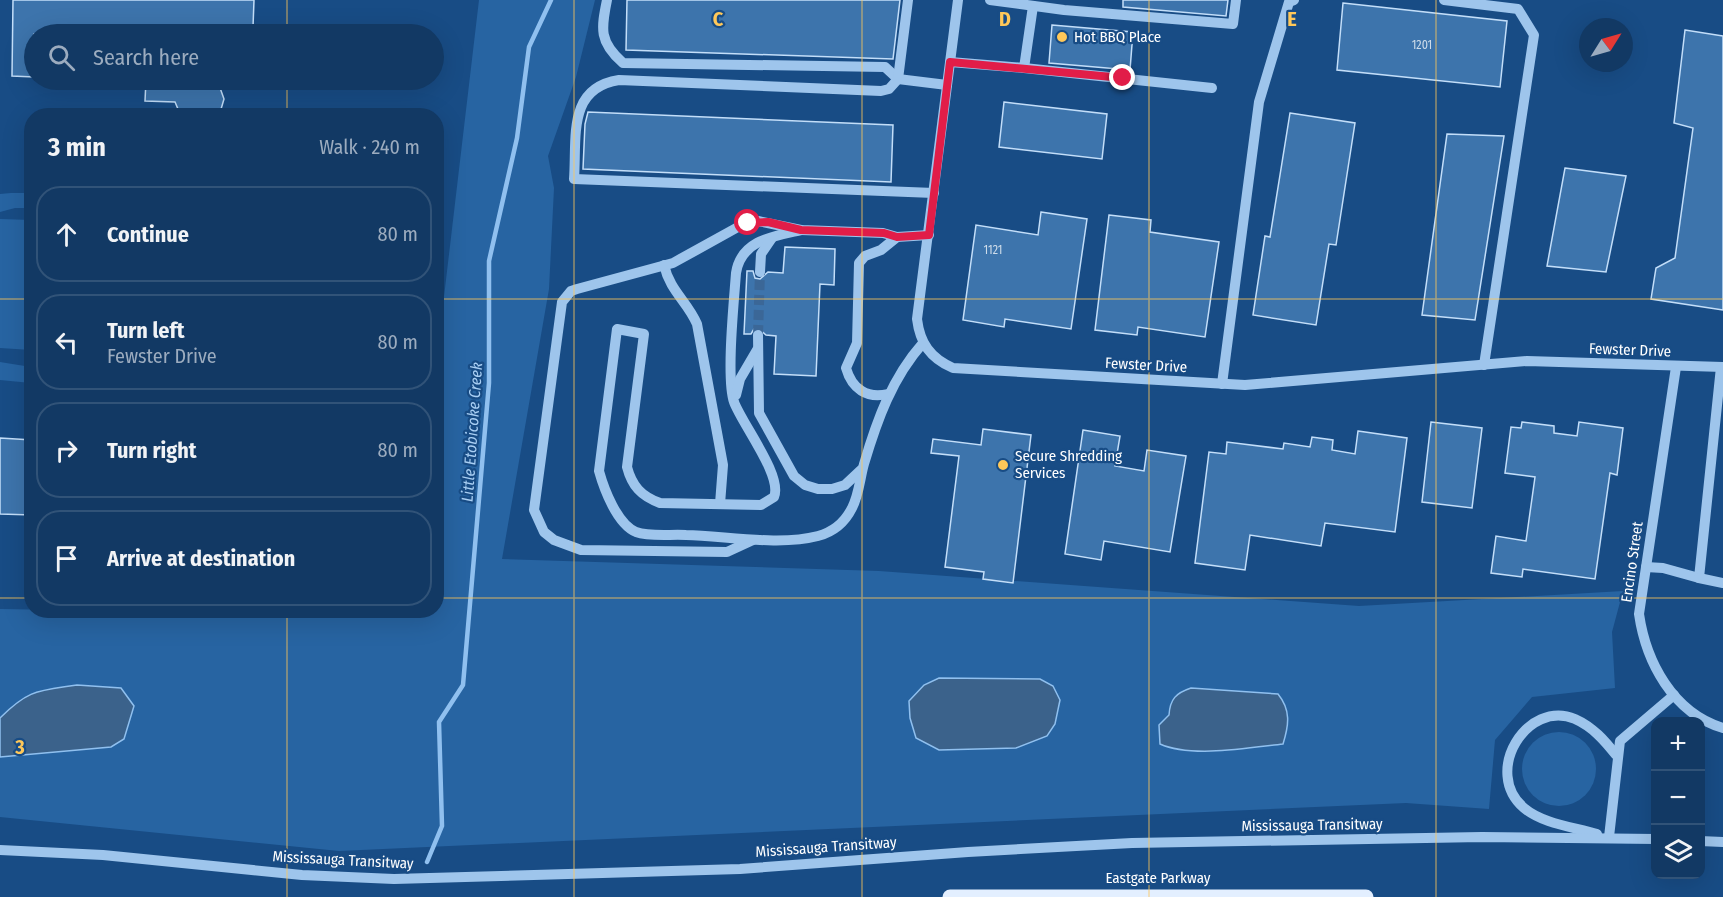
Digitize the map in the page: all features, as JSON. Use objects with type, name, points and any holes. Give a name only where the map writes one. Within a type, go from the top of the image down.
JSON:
[{"type":"main road","name":"Eastgate Parkway","points":[[950,897],[1366,897]]},
{"type":"street","points":[[606,0],[602,35],[608,46],[623,63],[885,67],[898,79],[947,86]]},
{"type":"street","points":[[908,0],[898,79],[889,89],[881,91],[619,80],[602,82],[587,93],[579,109],[574,179],[934,193]]},
{"type":"street","points":[[801,230],[756,243],[738,260],[731,389],[734,401],[776,482],[776,492],[771,501],[761,505],[660,503],[642,494],[630,479],[627,467],[644,334],[617,329],[599,471],[606,491],[629,527],[643,533],[728,536],[753,540],[816,537],[831,531],[844,521],[853,507],[863,466],[888,394],[923,343],[919,336],[917,319],[958,0]]},
{"type":"street","points":[[990,0],[1233,24],[1236,0]]},
{"type":"street","points":[[1222,384],[1259,102],[1289,2],[1294,0]]},
{"type":"street","points":[[1444,0],[1518,9],[1534,35],[1484,365]]},
{"type":"street","points":[[1024,68],[1033,6]]},
{"type":"street","points":[[950,62],[1212,88]]},
{"type":"street","points":[[753,540],[727,552],[581,550],[554,540],[537,522],[534,510],[562,302],[571,291],[664,265],[748,223],[768,222],[801,230],[884,233],[897,237],[929,235]]},
{"type":"street","points":[[760,272],[765,246],[778,235]]},
{"type":"street","points":[[888,394],[870,395],[861,392],[848,378],[846,368],[857,343],[859,263],[865,256],[881,250],[897,237]]},
{"type":"street","points":[[664,265],[674,293],[692,313],[696,324],[723,465],[720,504]]},
{"type":"street","points":[[758,335],[759,412],[794,476],[812,487],[832,489],[845,485],[863,466]]},
{"type":"street","name":"Fewster Drive","points":[[923,343],[939,362],[953,368],[1245,385],[1527,361],[1722,368]]},
{"type":"street","points":[[734,401],[740,379],[758,350]]},
{"type":"street","name":"Encino Street","points":[[1676,367],[1639,614],[1643,641],[1658,674],[1674,695],[1691,711],[1723,728]]},
{"type":"street","points":[[1700,578],[1722,368]]},
{"type":"street","points":[[1646,567],[1663,568],[1723,583]]},
{"type":"street","points":[[1616,755],[1602,738],[1573,718],[1552,717],[1527,729],[1512,748],[1507,759],[1509,785],[1515,799],[1539,818],[1609,837],[1616,755],[1620,741],[1674,695]]},
{"type":"street","name":"Mississauga Transitway","points":[[0,850],[103,855],[302,875],[394,879],[740,869],[968,852],[1132,843],[1482,837],[1651,839]]},
{"type":"street","points":[[1705,841],[1723,842]]},
{"type":"shaded area","points":[[479,0],[595,0],[576,77],[548,156],[554,188],[549,289],[502,559],[879,571],[1359,606],[1623,591],[1612,632],[1615,688],[1532,697],[1495,740],[1489,809],[1406,803],[339,851],[0,817],[0,609],[24,609],[24,618],[444,618],[444,297]]},
{"type":"shaded area","points":[[24,193],[24,208],[0,212],[0,194]]},
{"type":"shaded area","points":[[0,219],[24,220],[24,350],[0,348]]},
{"type":"shaded area","points":[[0,362],[24,366],[24,382],[0,380]]},
{"type":"shaded area","points":[[939,678],[1040,679],[1053,686],[1060,700],[1055,724],[1047,736],[1016,748],[939,750],[916,738],[910,718],[909,701],[924,685]]},
{"type":"shaded area","points":[[77,685],[121,688],[134,706],[124,739],[111,747],[0,757],[0,718],[27,696]]},
{"type":"shaded area","points":[[1191,688],[1278,694],[1285,706],[1288,718],[1283,744],[1203,751],[1173,748],[1160,744],[1159,725],[1169,715],[1175,697]]},
{"type":"shaded area","points":[[1552,732],[1566,732],[1580,738],[1590,748],[1596,762],[1594,783],[1580,800],[1566,806],[1552,806],[1538,800],[1528,790],[1522,776],[1522,762],[1528,748],[1538,738]]},
{"type":"building","points":[[13,0],[254,0],[253,24],[24,24],[24,77],[12,76]]},
{"type":"building","points":[[627,0],[900,0],[893,59],[626,50]]},
{"type":"building","points":[[1123,0],[1228,0],[1226,16],[1123,7]]},
{"type":"building","points":[[1343,3],[1507,21],[1500,87],[1337,70]]},
{"type":"building","points":[[1052,25],[1133,32],[1130,70],[1049,63]]},
{"type":"building","points":[[1685,30],[1723,36],[1723,310],[1651,299],[1656,268],[1675,258],[1693,128],[1674,123]]},
{"type":"building","points":[[146,90],[221,90],[224,99],[221,108],[178,108],[175,102],[145,101]]},
{"type":"building","points":[[1004,102],[1107,114],[1102,159],[999,147]]},
{"type":"building","points":[[588,112],[893,125],[891,182],[583,169],[585,124]]},
{"type":"building","points":[[1290,113],[1355,123],[1336,245],[1329,244],[1316,325],[1253,315],[1265,236],[1270,237]]},
{"type":"building","points":[[1447,134],[1504,136],[1475,320],[1422,315]]},
{"type":"building","points":[[1565,168],[1626,176],[1606,272],[1547,266]]},
{"type":"building","points":[[1041,212],[1087,219],[1071,329],[1005,319],[1004,327],[963,320],[976,225],[1038,235]]},
{"type":"building","points":[[1109,215],[1151,220],[1150,232],[1219,242],[1205,337],[1138,327],[1137,335],[1095,330]]},
{"type":"building","points":[[785,247],[835,249],[834,285],[820,284],[816,376],[774,374],[776,336],[766,335],[758,328],[754,329],[751,334],[744,334],[747,271],[753,271],[755,278],[760,279],[768,272],[783,273]]},
{"type":"building","points":[[1431,422],[1482,428],[1472,508],[1422,502]]},
{"type":"building","points":[[1522,422],[1554,426],[1554,433],[1577,436],[1579,422],[1623,428],[1617,475],[1610,473],[1595,579],[1523,569],[1522,577],[1491,573],[1496,536],[1526,541],[1535,477],[1505,473],[1511,427],[1521,428]]},
{"type":"building","points":[[983,429],[1031,435],[1013,583],[983,579],[984,572],[945,567],[959,456],[931,453],[933,439],[981,445]]},
{"type":"building","points":[[1083,430],[1120,436],[1115,466],[1144,471],[1147,450],[1186,456],[1170,552],[1104,541],[1101,560],[1065,554]]},
{"type":"building","points":[[1358,431],[1407,438],[1395,532],[1325,523],[1321,546],[1250,535],[1245,570],[1195,563],[1209,452],[1226,454],[1227,442],[1283,449],[1284,443],[1310,447],[1312,437],[1333,440],[1332,450],[1355,454]]},
{"type":"building","points":[[0,438],[24,440],[24,515],[0,514]]},
{"type":"waterway","name":"Little Etobicoke Creek","points":[[427,862],[442,826],[439,722],[463,685],[489,383],[489,261],[517,138],[529,47],[551,0]]},
{"type":"tunnel","points":[[758,335],[760,272]]},
{"type":"place","name":"Hot BBQ Place","points":[[1062,37]]},
{"type":"place","name":"Secure Shredding Services","points":[[1003,465]]},
{"type":"route","points":[[748,223],[758,221],[801,230],[884,233],[897,237],[929,235],[950,62],[1123,78]]}]
